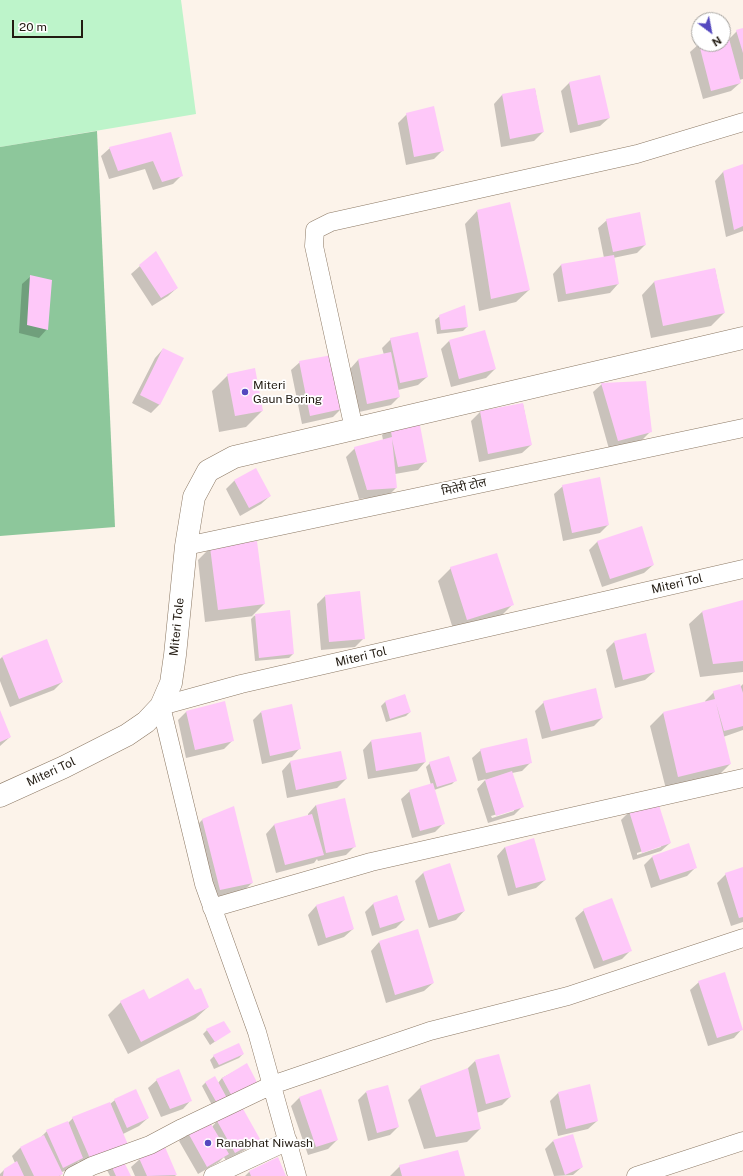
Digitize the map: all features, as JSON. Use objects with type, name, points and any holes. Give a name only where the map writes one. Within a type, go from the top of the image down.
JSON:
[{"type":"main road","points":[[354,429],[743,338]]},
{"type":"main road","name":"Miteri Tole","points":[[161,706],[172,676],[186,546],[194,497],[208,471],[234,457],[354,429]]},
{"type":"main road","name":"Miteri Tol","points":[[0,796],[64,767],[126,735],[146,722],[161,706]]},
{"type":"street","points":[[354,429],[314,246],[315,230],[331,222],[637,154],[743,122]]},
{"type":"street","name":"मितेरी टोल","points":[[186,546],[743,428]]},
{"type":"street","name":"Miteri Tol","points":[[161,706],[241,684],[743,569]]},
{"type":"street","points":[[161,706],[204,884],[257,1032],[297,1176]]},
{"type":"street","points":[[212,908],[371,862],[743,778]]},
{"type":"street","points":[[73,1176],[92,1166],[150,1145],[272,1085],[430,1031],[568,996],[743,938]]},
{"type":"street","points":[[213,1176],[288,1141]]},
{"type":"street","points":[[636,1176],[743,1141]]},
{"type":"green space","points":[[0,0],[181,0],[196,114],[0,147]]},
{"type":"green space","points":[[97,131],[115,527],[0,536],[0,147]]},
{"type":"building","points":[[743,28],[743,53],[736,30]]},
{"type":"building","points":[[731,46],[741,83],[711,91],[701,52],[731,52]]},
{"type":"building","points":[[600,75],[610,118],[578,125],[569,82]]},
{"type":"building","points":[[535,88],[544,132],[510,139],[502,94]]},
{"type":"building","points":[[434,106],[444,151],[414,157],[406,113]]},
{"type":"building","points":[[171,132],[183,176],[162,182],[153,161],[118,171],[109,147]]},
{"type":"building","points":[[743,164],[743,226],[734,230],[723,171]]},
{"type":"building","points":[[510,202],[530,290],[491,299],[477,210]]},
{"type":"building","points":[[640,212],[646,245],[613,252],[606,219]]},
{"type":"building","points":[[156,251],[178,288],[161,298],[139,265]]},
{"type":"building","points":[[614,255],[619,284],[566,294],[561,264]]},
{"type":"building","points":[[715,268],[725,313],[663,326],[654,281]]},
{"type":"building","points":[[30,275],[52,280],[48,330],[27,325]]},
{"type":"building","points":[[465,305],[468,327],[441,330],[439,315]]},
{"type":"building","points":[[485,330],[496,369],[459,379],[449,340]]},
{"type":"building","points":[[418,332],[428,377],[400,383],[390,338]]},
{"type":"building","points":[[163,348],[184,358],[160,405],[140,395]]},
{"type":"building","points":[[391,352],[400,397],[367,404],[358,359]]},
{"type":"building","points":[[332,355],[342,409],[310,416],[299,361]]},
{"type":"building","name":"Miteri Gaun Boring","points":[[255,368],[263,411],[235,416],[227,374]]},
{"type":"building","points":[[646,381],[652,432],[618,441],[601,383]]},
{"type":"building","points":[[523,403],[532,445],[488,454],[480,411]]},
{"type":"building","points":[[419,420],[427,462],[398,467],[392,439],[397,488],[367,490],[354,447],[392,437],[390,426]]},
{"type":"building","points":[[256,468],[271,496],[249,508],[234,480]]},
{"type":"building","points":[[600,477],[609,525],[572,533],[562,485]]},
{"type":"building","points":[[642,526],[654,565],[610,579],[597,541]]},
{"type":"building","points":[[257,541],[265,604],[218,610],[210,547]]},
{"type":"building","points":[[497,553],[514,605],[467,620],[450,567]]},
{"type":"building","points":[[360,591],[365,639],[329,642],[325,595]]},
{"type":"building","points":[[743,600],[743,661],[713,664],[702,611]]},
{"type":"building","points":[[290,610],[294,654],[259,658],[255,614]]},
{"type":"building","points":[[646,633],[655,672],[623,680],[614,641]]},
{"type":"building","points":[[47,639],[63,682],[19,699],[2,656]]},
{"type":"building","points":[[740,684],[743,693],[743,726],[724,731],[716,703],[731,764],[678,777],[663,712],[715,699],[713,691]]},
{"type":"building","points":[[596,688],[603,718],[551,731],[543,701]]},
{"type":"building","points":[[405,694],[411,712],[390,719],[385,701]]},
{"type":"building","points":[[225,701],[234,741],[195,750],[186,711]]},
{"type":"building","points":[[292,704],[301,749],[270,756],[261,711]]},
{"type":"building","points":[[0,710],[11,737],[0,742]]},
{"type":"building","points":[[421,732],[426,762],[376,771],[371,740]]},
{"type":"building","points":[[527,738],[532,763],[486,773],[480,749]]},
{"type":"building","points":[[341,751],[347,779],[296,790],[290,761]]},
{"type":"building","points":[[449,756],[457,781],[437,787],[429,762]]},
{"type":"building","points":[[512,771],[524,807],[496,816],[485,780]]},
{"type":"building","points":[[433,783],[445,824],[420,831],[409,790]]},
{"type":"building","points":[[345,798],[356,847],[326,853],[316,805]]},
{"type":"building","points":[[658,802],[671,843],[642,853],[629,811]]},
{"type":"building","points":[[234,806],[253,883],[220,890],[202,819]]},
{"type":"building","points":[[312,814],[324,855],[285,865],[274,824]]},
{"type":"building","points":[[534,838],[546,880],[516,888],[505,847]]},
{"type":"building","points":[[689,843],[697,868],[660,880],[652,856]]},
{"type":"building","points":[[450,863],[465,911],[438,920],[423,872]]},
{"type":"building","points":[[743,867],[743,917],[739,918],[725,873]]},
{"type":"building","points":[[397,895],[405,920],[380,928],[373,903]]},
{"type":"building","points":[[344,896],[354,929],[326,938],[316,905]]},
{"type":"building","points":[[612,898],[632,951],[603,961],[583,909]]},
{"type":"building","points":[[418,929],[434,983],[395,995],[379,941]]},
{"type":"building","points":[[725,972],[743,1030],[717,1038],[698,981]]},
{"type":"building","points":[[188,978],[195,990],[201,988],[209,1007],[141,1042],[120,1001],[144,989],[149,999]]},
{"type":"building","points":[[224,1021],[231,1032],[215,1042],[206,1029]]},
{"type":"building","points":[[239,1043],[244,1054],[219,1065],[213,1055]]},
{"type":"building","points":[[499,1054],[511,1097],[486,1104],[475,1060]]},
{"type":"building","points":[[247,1063],[260,1088],[234,1100],[222,1078]]},
{"type":"building","points":[[468,1068],[481,1129],[436,1137],[420,1086]]},
{"type":"building","points":[[179,1069],[192,1101],[170,1109],[156,1079]]},
{"type":"building","points":[[215,1076],[228,1100],[218,1105],[205,1082]]},
{"type":"building","points":[[590,1084],[598,1121],[566,1129],[558,1092]]},
{"type":"building","points":[[388,1085],[399,1127],[377,1133],[366,1091]]},
{"type":"building","points":[[136,1089],[149,1118],[127,1128],[114,1099]]},
{"type":"building","points":[[321,1089],[338,1140],[316,1147],[299,1097]]},
{"type":"building","points":[[110,1102],[129,1147],[92,1163],[72,1117]]},
{"type":"building","points":[[242,1107],[260,1139],[235,1153],[217,1121]]},
{"type":"building","name":"Ranabhat Niwash","points":[[208,1119],[229,1154],[207,1167],[187,1131]]},
{"type":"building","points":[[68,1121],[83,1158],[63,1168],[46,1130]]},
{"type":"building","points":[[573,1134],[583,1167],[565,1175],[553,1140]]},
{"type":"building","points":[[44,1135],[63,1174],[59,1176],[34,1176],[20,1147]]},
{"type":"building","points":[[165,1147],[177,1175],[147,1176],[139,1158]]},
{"type":"building","points":[[458,1150],[465,1176],[402,1176],[399,1165]]},
{"type":"building","points":[[278,1157],[286,1176],[251,1176],[249,1171]]},
{"type":"building","points":[[122,1158],[131,1176],[116,1176],[110,1163]]},
{"type":"building","points":[[17,1161],[24,1176],[3,1176],[4,1169]]},
{"type":"place","name":"Miteri Gaun Boring","points":[[245,392]]},
{"type":"place","name":"Ranabhat Niwash","points":[[208,1143]]}]
